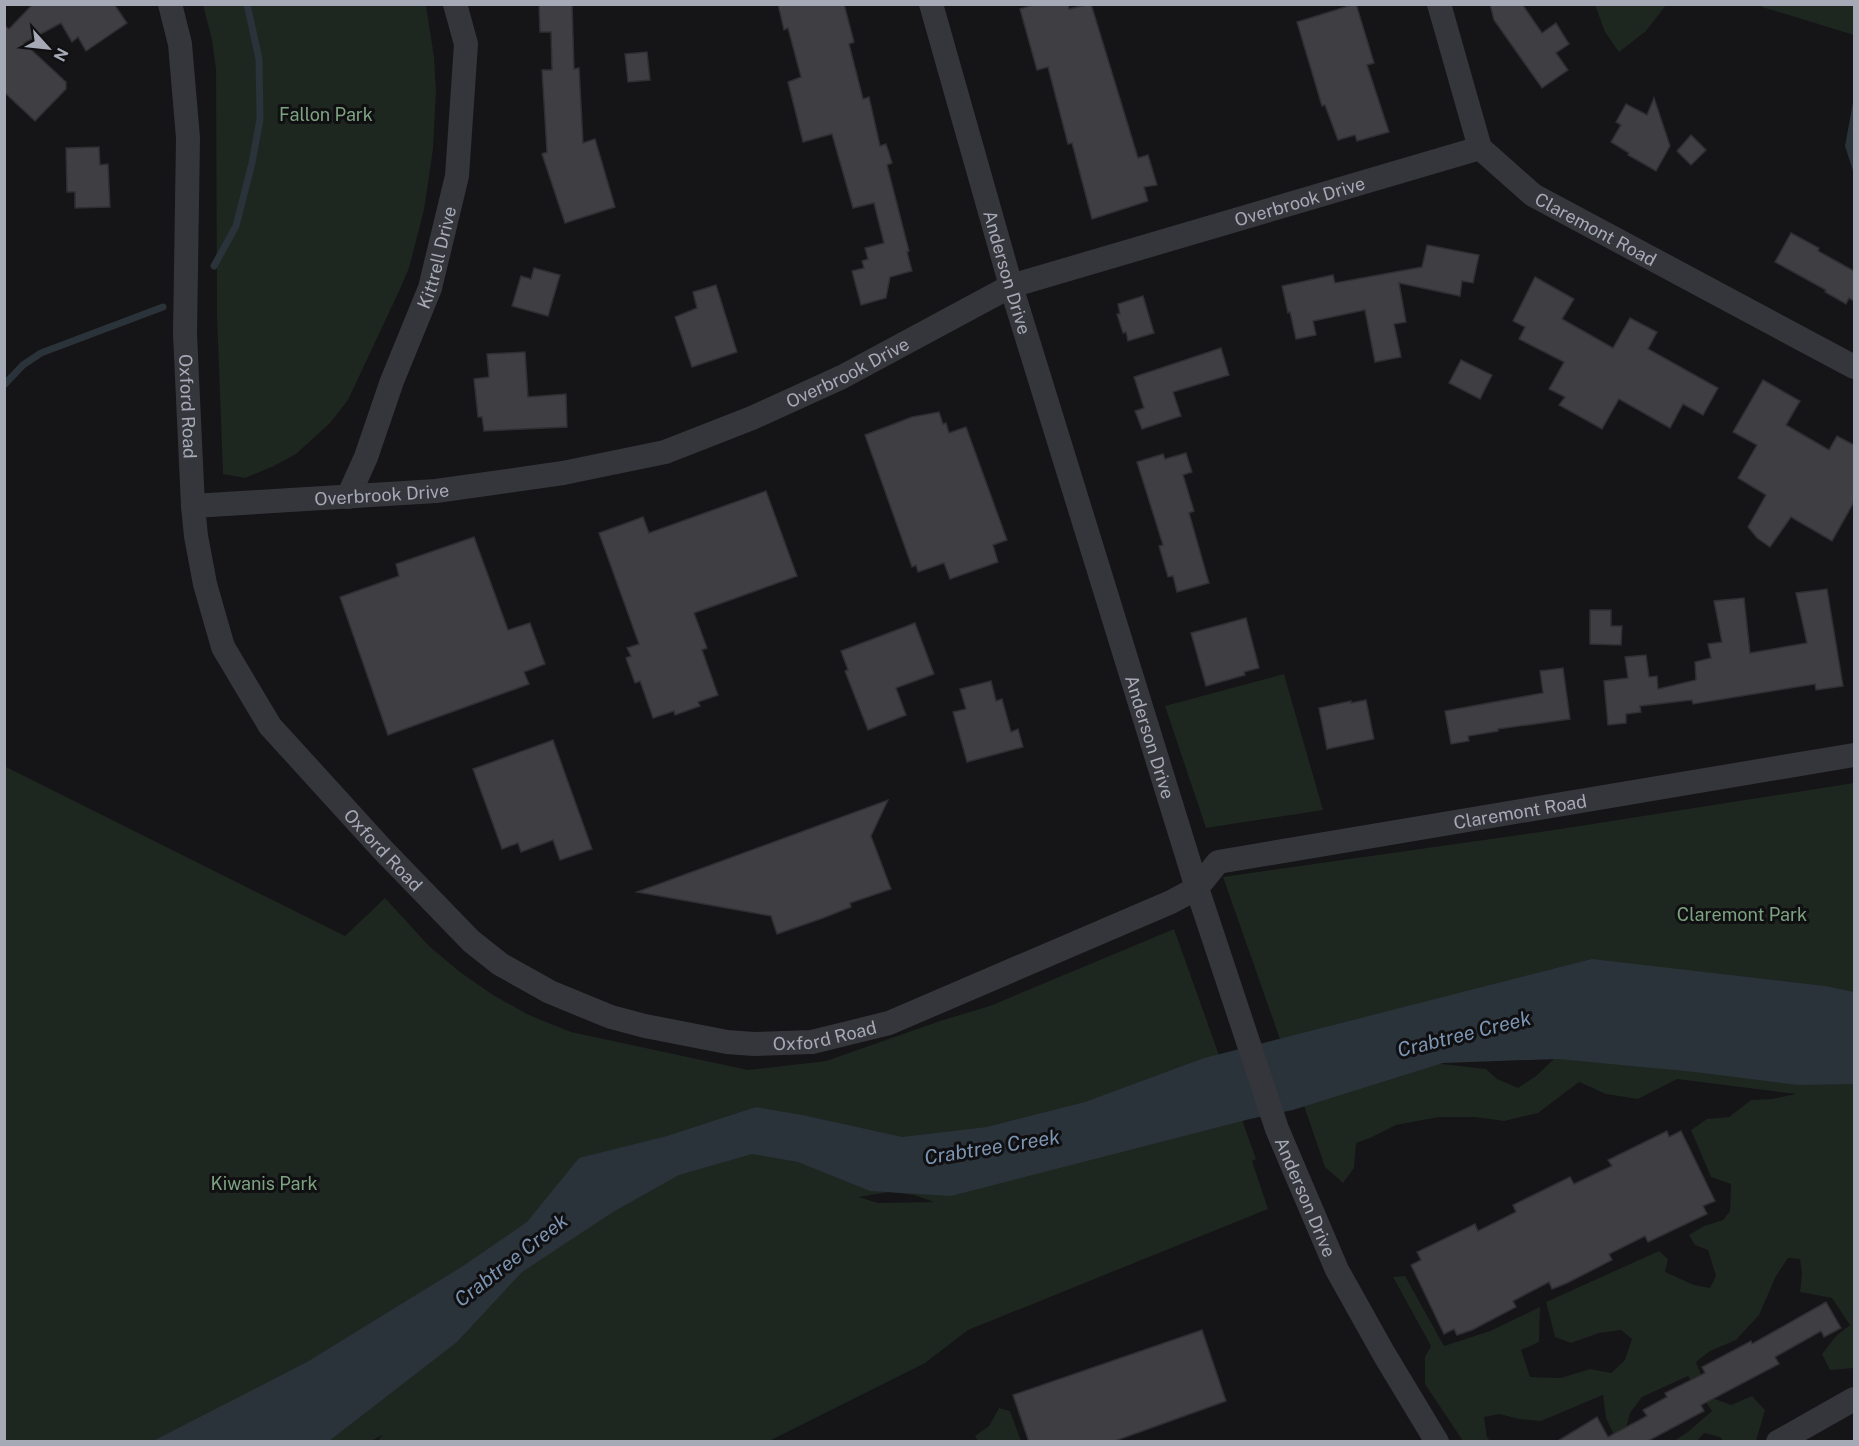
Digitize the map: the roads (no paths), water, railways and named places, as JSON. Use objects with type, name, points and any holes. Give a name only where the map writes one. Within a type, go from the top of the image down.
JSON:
[{"type":"street","name":"Oxford Road","points":[[170,4],[180,44],[188,138],[185,334],[193,506],[205,584],[223,647],[270,726],[382,849],[471,941],[500,964],[550,992],[611,1017],[727,1042],[754,1044],[812,1042],[890,1023],[1171,902],[1197,888]]},
{"type":"street","name":"Kittrell Drive","points":[[348,497],[366,457],[392,381],[430,288],[457,176],[466,44],[455,4]]},
{"type":"street","name":"Anderson Drive","points":[[930,4],[1011,286],[1197,888],[1277,1129],[1337,1270],[1383,1354],[1437,1442]]},
{"type":"street","points":[[1439,4],[1480,148]]},
{"type":"street","name":"Overbrook Drive","points":[[193,506],[436,491],[563,473],[665,452],[752,418],[842,377],[1011,286],[1480,148]]},
{"type":"street","name":"Claremont Road","points":[[1480,148],[1533,195],[1854,367]]},
{"type":"street","name":"Claremont Road","points":[[1197,888],[1218,862],[1854,755]]},
{"type":"street","points":[[1778,1442],[1854,1399]]},
{"type":"water","points":[[1854,97],[1854,174],[1845,146]]},
{"type":"water","name":"Crabtree Creek","points":[[1592,959],[1825,986],[1854,992],[1854,1084],[1798,1085],[1695,1072],[1558,1059],[1443,1063],[1293,1110],[951,1196],[870,1191],[798,1162],[752,1154],[679,1175],[613,1212],[522,1272],[457,1342],[329,1441],[151,1442],[307,1362],[463,1266],[527,1222],[579,1158],[667,1136],[756,1107],[902,1137],[987,1127],[1085,1102],[1204,1058]]},
{"type":"waterway","points":[[214,266],[236,226],[252,163],[260,119],[259,59],[247,4]]},
{"type":"waterway","points":[[4,385],[23,365],[41,353],[163,307]]},
{"type":"park label","name":"Fallon Park","points":[[326,114]]},
{"type":"park label","name":"Claremont Park","points":[[1742,914]]},
{"type":"park label","name":"Kiwanis Park","points":[[264,1183]]}]
